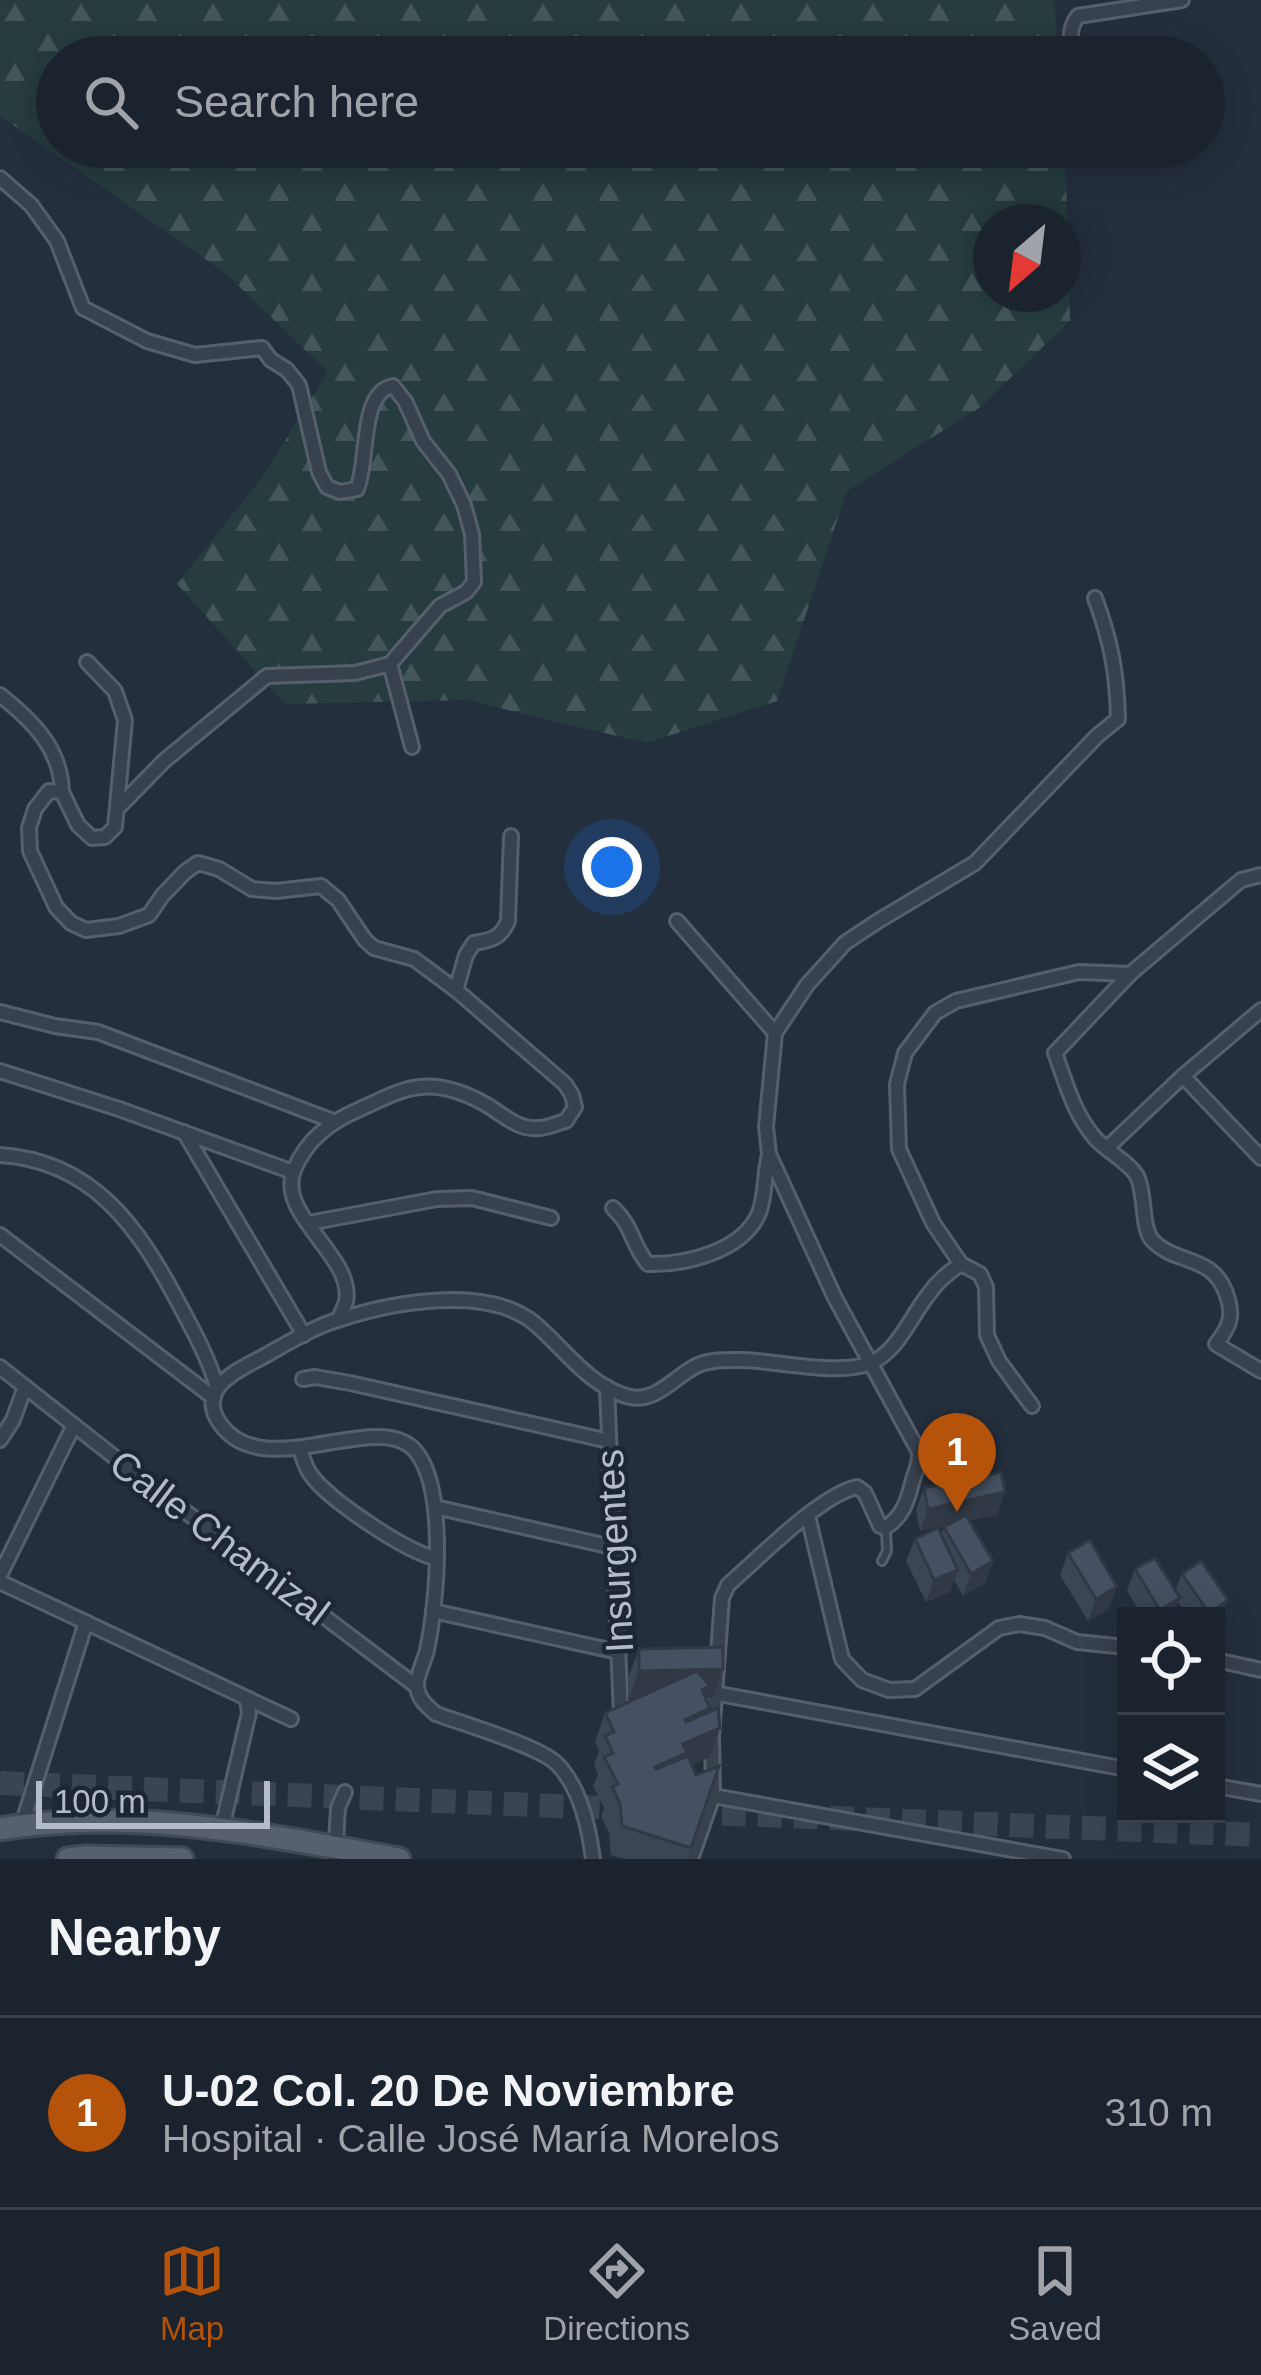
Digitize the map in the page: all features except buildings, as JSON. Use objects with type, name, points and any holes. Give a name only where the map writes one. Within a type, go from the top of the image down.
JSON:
[{"type":"main road","points":[[52,1821],[64,1859],[182,1859]]},
{"type":"main road","points":[[11,1827],[52,1821],[176,1822],[336,1853],[399,1859]]},
{"type":"street","points":[[1070,36],[1078,16],[1181,0]]},
{"type":"street","points":[[0,178],[31,205],[56,241],[83,308],[147,341],[195,355],[262,348],[271,361],[287,370],[299,385],[326,487],[340,492],[357,489],[374,398],[393,386],[423,441],[449,474],[472,534],[474,582],[440,606],[390,664],[355,673],[267,676],[164,760],[118,808]]},
{"type":"street","points":[[614,1208],[629,1224],[648,1264],[680,1262],[723,1248],[748,1231],[760,1210],[769,1154],[766,1127],[775,1033],[807,985],[845,944],[975,862],[1118,719],[1112,648],[1095,598]]},
{"type":"street","points":[[0,695],[50,744],[62,770],[62,792],[78,825],[92,838],[105,837],[115,826],[125,721],[116,691],[87,662]]},
{"type":"street","points":[[390,664],[412,747]]},
{"type":"street","points":[[62,792],[49,791],[28,828],[30,851],[56,907],[70,923],[86,930],[149,916],[162,896],[198,863],[219,869],[252,889],[321,886],[338,900],[374,948],[414,959],[456,990],[572,1095],[574,1107],[566,1121],[536,1129],[517,1125],[460,1093],[421,1087],[333,1121],[313,1139],[293,1172],[291,1190],[345,1285],[339,1319]]},
{"type":"street","points":[[456,990],[474,944],[503,934],[508,921],[511,836]]},
{"type":"street","points":[[1261,875],[1241,880],[1130,974],[1055,1053],[1073,1105],[1096,1138],[1135,1173],[1152,1240],[1220,1277],[1232,1309],[1230,1326],[1216,1344],[1261,1371]]},
{"type":"street","points":[[677,921],[775,1033]]},
{"type":"street","points":[[1032,1406],[999,1360],[988,1335],[986,1287],[980,1274],[961,1264],[933,1223],[899,1149],[897,1084],[905,1052],[935,1013],[956,1001],[1078,972],[1130,974]]},
{"type":"street","points":[[1106,1148],[1261,1010]]},
{"type":"street","points":[[0,1012],[98,1032],[333,1121]]},
{"type":"street","points":[[0,1071],[293,1172]]},
{"type":"street","points":[[1184,1076],[1261,1158]]},
{"type":"street","points":[[184,1132],[304,1335]]},
{"type":"street","points":[[691,1859],[713,1796],[714,1693],[722,1598],[728,1585],[808,1516],[847,1490],[857,1487],[865,1492],[885,1528],[905,1507],[920,1464],[919,1452],[835,1298],[769,1154]]},
{"type":"street","points":[[0,1155],[32,1157],[74,1176],[116,1208],[149,1248],[210,1363],[214,1406],[221,1424],[236,1438],[256,1446],[300,1449],[381,1435],[411,1446],[422,1460],[435,1507],[435,1558],[427,1653],[416,1686]]},
{"type":"street","points":[[309,1223],[454,1198],[472,1198],[551,1218]]},
{"type":"street","points":[[0,1234],[216,1393]]},
{"type":"street","points":[[216,1393],[237,1370],[339,1319],[435,1299],[505,1307],[530,1320],[582,1369],[628,1397],[648,1397],[696,1366],[716,1360],[832,1368],[871,1364],[901,1337],[944,1276],[961,1264]]},
{"type":"street","name":"Calle Chamizal","points":[[0,1367],[416,1686],[422,1702],[436,1714],[542,1753],[558,1764],[589,1825],[593,1859]]},
{"type":"street","points":[[303,1378],[350,1383],[609,1441]]},
{"type":"street","name":"Insurgentes","points":[[607,1387],[621,1715]]},
{"type":"street","points":[[0,1440],[26,1388]]},
{"type":"street","points":[[74,1425],[0,1578],[291,1719]]},
{"type":"street","points":[[300,1449],[309,1474],[322,1488],[403,1547],[435,1558]]},
{"type":"street","points":[[435,1507],[613,1547]]},
{"type":"street","points":[[808,1516],[842,1659],[862,1680],[889,1690],[915,1689],[999,1628],[1019,1624],[1045,1628],[1077,1642],[1117,1646]]},
{"type":"street","points":[[433,1611],[618,1652]]},
{"type":"street","points":[[11,1827],[86,1622]]},
{"type":"street","points":[[1225,1662],[1261,1670]]},
{"type":"street","points":[[714,1693],[1117,1767]]},
{"type":"street","points":[[222,1828],[248,1700]]},
{"type":"street","points":[[1225,1788],[1261,1795]]},
{"type":"street","points":[[336,1853],[338,1808],[345,1792]]},
{"type":"street","points":[[713,1796],[1063,1859]]},
{"type":"lane","points":[[882,1561],[887,1551],[885,1528]]},
{"type":"green space","points":[[0,0],[1054,0],[1057,36],[36,36],[36,141],[0,116]]},
{"type":"green space","points":[[75,168],[1066,168],[1067,204],[973,204],[973,312],[1070,312],[1070,321],[979,408],[847,491],[777,701],[646,743],[466,700],[285,704],[177,584],[261,479],[328,372],[224,272]]},
{"type":"tunnel","points":[[0,1783],[633,1809]]},
{"type":"tunnel","points":[[686,1812],[1261,1835]]},
{"type":"place","name":"U-02 Col. 20 De Noviembre","points":[[957,1512]]}]
